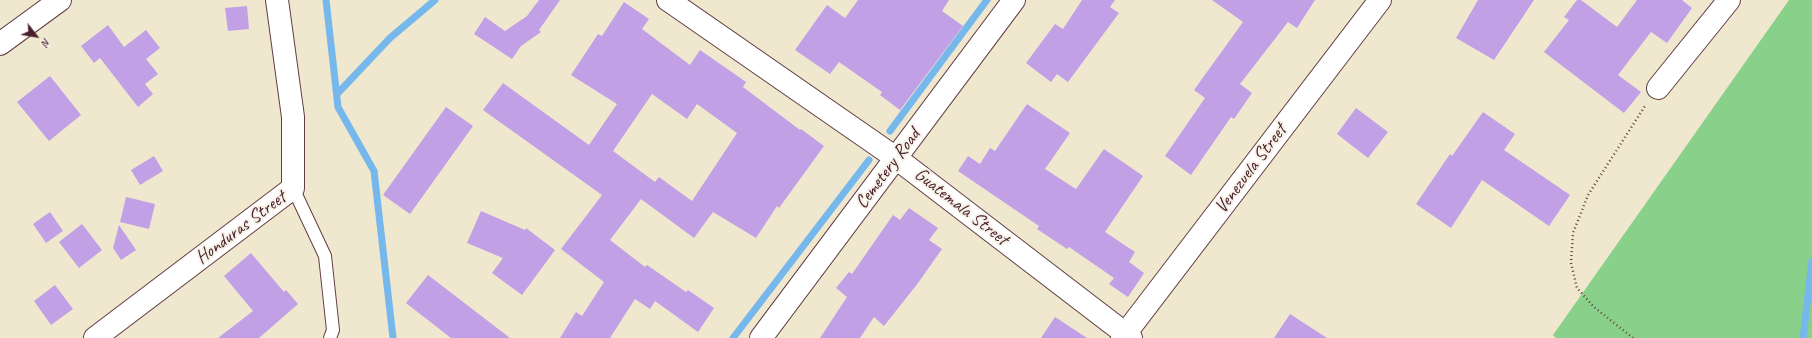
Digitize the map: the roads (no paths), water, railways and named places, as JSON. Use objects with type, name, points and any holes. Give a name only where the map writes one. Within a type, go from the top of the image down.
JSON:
[{"type":"street","points":[[0,44],[60,0]]},
{"type":"street","name":"Honduras Street","points":[[95,338],[293,188],[292,117],[277,0]]},
{"type":"street","name":"Guatemala Street","points":[[668,0],[896,158],[1126,337]]},
{"type":"street","name":"Cemetery Road","points":[[761,338],[1014,0]]},
{"type":"street","name":"Venezuela Street","points":[[1126,337],[1380,0]]},
{"type":"street","points":[[1658,88],[1729,0]]},
{"type":"lane","points":[[293,188],[325,256],[333,330],[330,338]]},
{"type":"waterway","points":[[326,0],[338,107],[374,171],[393,338]]},
{"type":"waterway","points":[[337,94],[390,38],[435,0]]},
{"type":"waterway","points":[[890,131],[987,0]]},
{"type":"waterway","points":[[733,338],[869,160]]},
{"type":"waterway","points":[[1803,338],[1812,261]]}]
